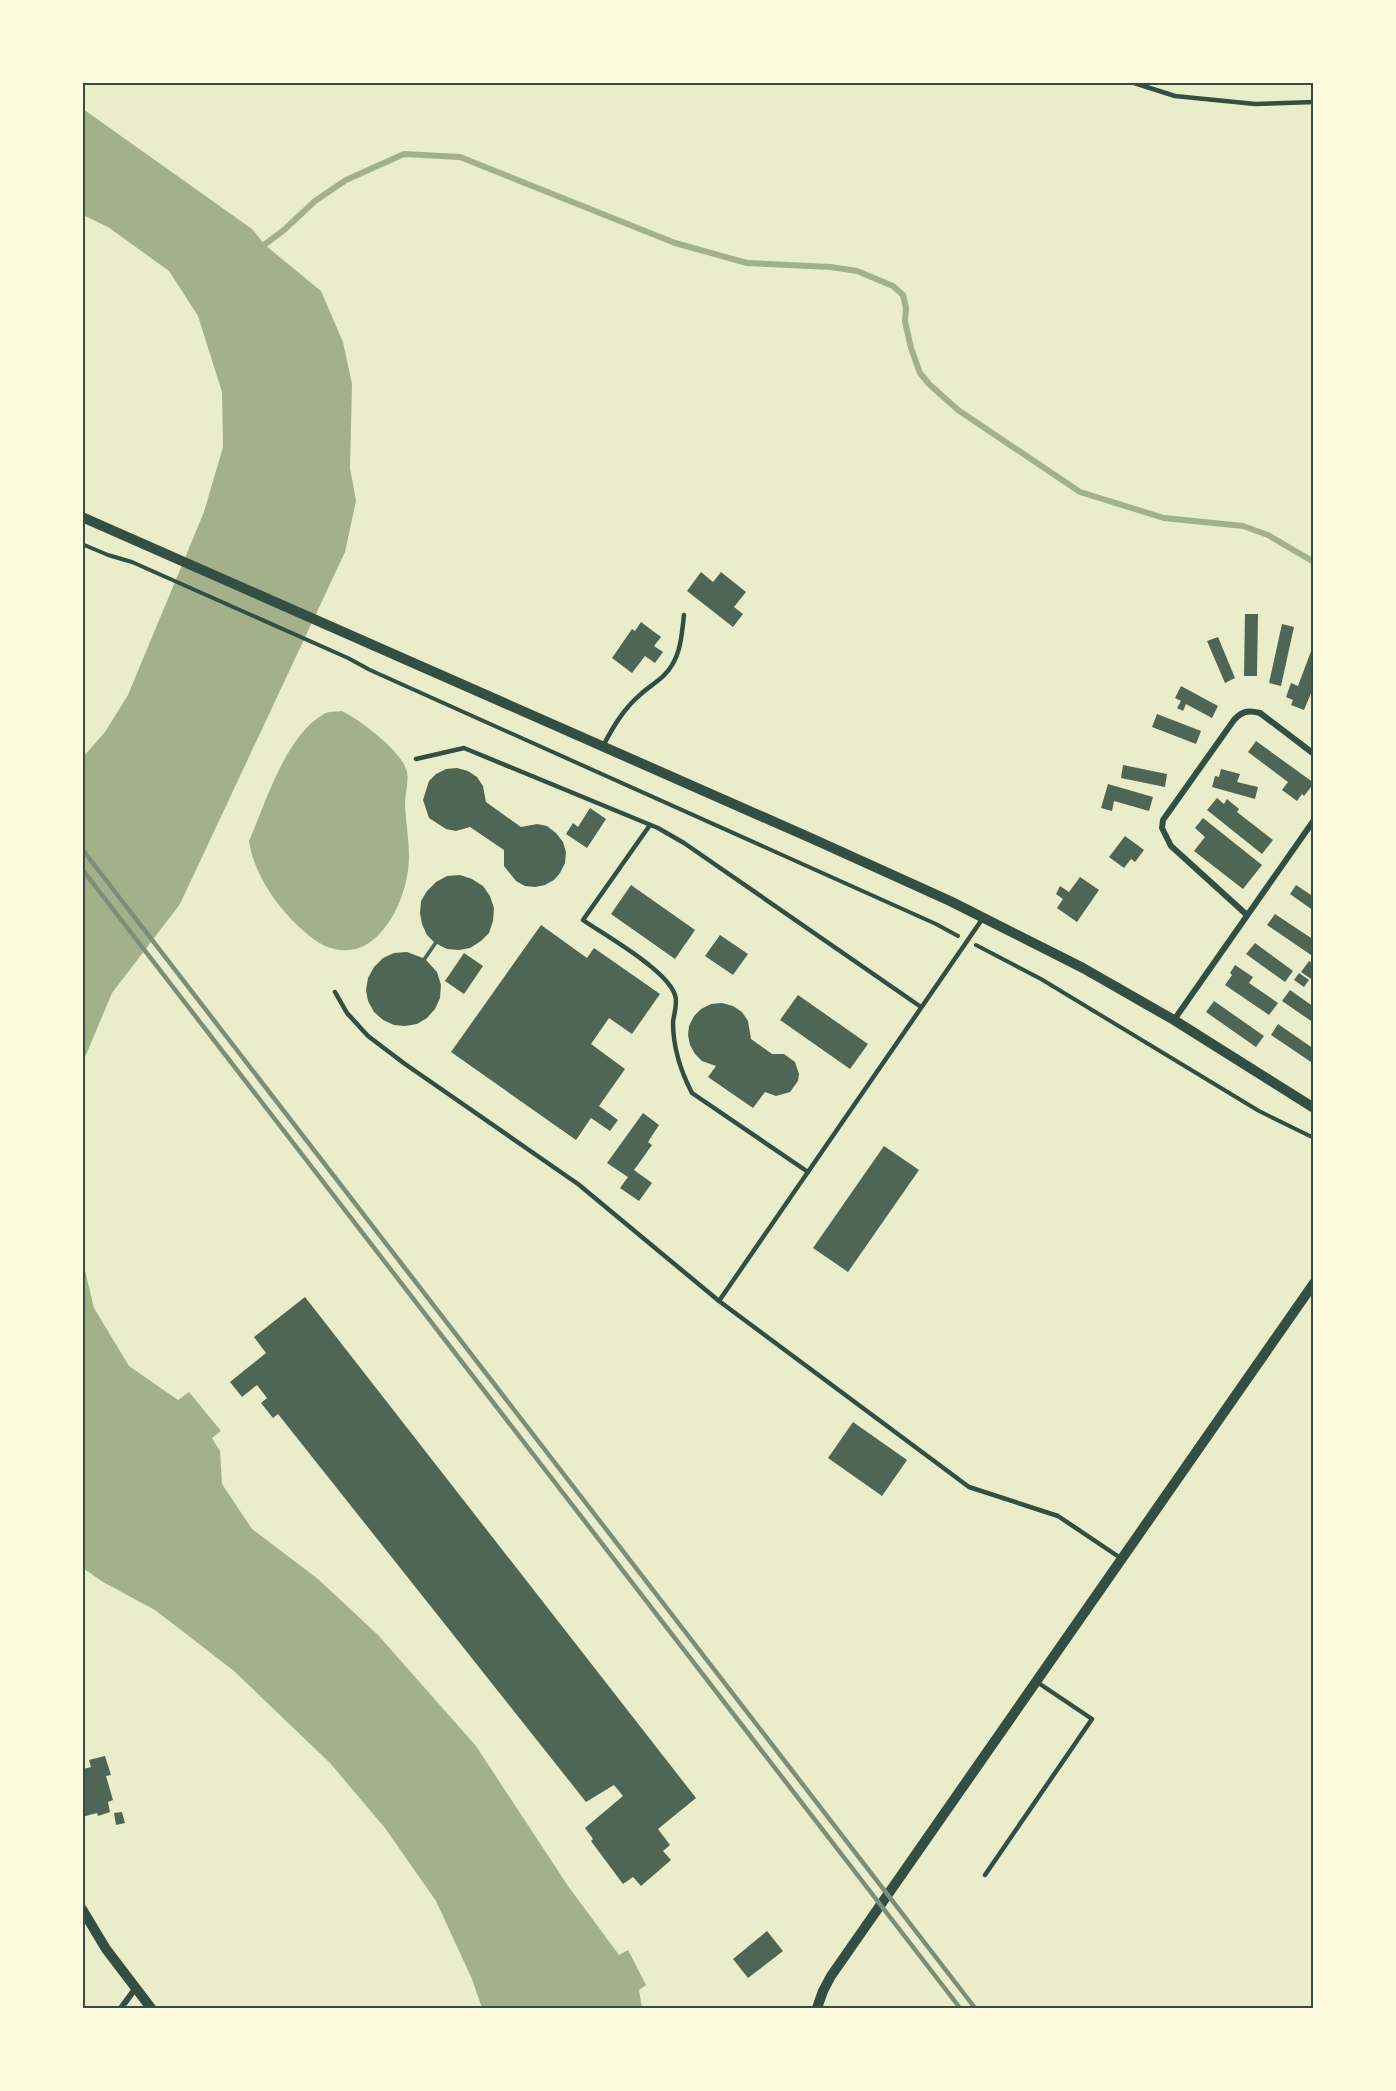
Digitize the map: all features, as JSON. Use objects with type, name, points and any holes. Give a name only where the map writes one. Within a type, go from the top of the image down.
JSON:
[{"type":"street","points":[[82,517],[813,839],[983,918],[1083,968],[1312,1104]]},
{"type":"street","points":[[1247,915],[1172,846],[1162,828],[1163,820],[1241,713],[1250,710],[1260,713],[1314,754]]},
{"type":"street","points":[[1174,1020],[1314,820]]},
{"type":"street","points":[[817,2008],[822,1991],[831,1976],[1314,1283]]},
{"type":"street","points":[[82,1909],[106,1949],[151,2008]]},
{"type":"street","points":[[121,2008],[135,1989]]},
{"type":"lane","points":[[1131,82],[1175,96],[1255,104],[1314,102]]},
{"type":"lane","points":[[603,746],[617,719],[639,695],[664,676],[673,665],[679,650],[684,615]]},
{"type":"lane","points":[[416,759],[464,748],[650,825],[684,843],[921,1007]]},
{"type":"lane","points":[[650,825],[583,920],[668,980],[676,997],[675,1047],[681,1072],[692,1093],[808,1172]]},
{"type":"lane","points":[[719,1301],[983,918]]},
{"type":"lane","points":[[334,992],[347,1012],[368,1036],[578,1185],[719,1301],[969,1487],[1058,1515],[1122,1559]]},
{"type":"lane","points":[[985,1875],[1092,1719],[1037,1682]]},
{"type":"path","points":[[82,544],[132,562],[348,658],[381,675],[936,924],[1041,979],[1259,1111],[1314,1138]]},
{"type":"shaded area","points":[[83,109],[252,229],[265,245],[321,291],[343,342],[352,384],[350,468],[356,501],[345,552],[180,904],[112,993],[83,1062],[83,757],[105,732],[128,695],[204,512],[223,447],[222,392],[198,316],[169,271],[108,227],[83,215]]},
{"type":"shaded area","points":[[342,711],[389,746],[404,764],[407,772],[405,804],[409,858],[404,890],[392,918],[372,941],[360,948],[346,950],[331,948],[313,939],[289,917],[260,876],[249,841],[270,789],[288,753],[299,737],[324,714]]},
{"type":"shaded area","points":[[83,1262],[94,1308],[129,1366],[178,1400],[189,1392],[221,1431],[212,1438],[220,1451],[222,1484],[252,1529],[318,1579],[378,1635],[476,1746],[568,1886],[619,1955],[628,1950],[646,1985],[639,1990],[642,2008],[482,2008],[472,1979],[436,1901],[385,1828],[330,1763],[234,1671],[155,1610],[103,1582],[83,1568]]},
{"type":"building","points":[[701,572],[713,582],[721,572],[746,592],[734,607],[743,614],[733,627],[687,591]]},
{"type":"building","points":[[1245,614],[1258,614],[1257,676],[1244,676]]},
{"type":"building","points":[[641,622],[661,637],[654,646],[663,652],[655,663],[645,656],[632,673],[612,658],[632,629],[635,631]]},
{"type":"building","points":[[1282,624],[1294,627],[1281,686],[1269,683]]},
{"type":"building","points":[[1218,637],[1235,678],[1225,683],[1207,641]]},
{"type":"building","points":[[1313,646],[1314,686],[1304,710],[1291,705],[1293,700],[1286,697],[1291,683],[1298,686]]},
{"type":"building","points":[[1181,686],[1218,706],[1212,718],[1186,704],[1183,711],[1177,708],[1181,701],[1175,698]]},
{"type":"building","points":[[1157,714],[1201,731],[1196,744],[1152,727]]},
{"type":"building","points":[[1256,741],[1314,783],[1304,796],[1302,794],[1297,801],[1282,790],[1288,782],[1248,752]]},
{"type":"building","points":[[1123,765],[1167,774],[1165,787],[1121,778]]},
{"type":"building","points":[[457,768],[477,777],[483,786],[486,802],[521,827],[537,824],[547,826],[556,833],[563,842],[566,852],[565,863],[554,880],[545,885],[525,886],[516,881],[504,866],[504,850],[470,827],[456,831],[446,829],[429,818],[423,800],[429,781],[446,769]]},
{"type":"building","points":[[1221,769],[1240,774],[1237,782],[1258,787],[1255,799],[1212,787],[1215,776],[1219,777]]},
{"type":"building","points":[[1108,784],[1153,797],[1149,811],[1114,801],[1112,811],[1101,808]]},
{"type":"building","points":[[1217,798],[1224,804],[1227,799],[1239,809],[1237,812],[1273,840],[1262,854],[1207,810]]},
{"type":"building","points":[[590,808],[606,819],[587,848],[566,834],[573,823],[578,827]]},
{"type":"building","points":[[1203,818],[1262,865],[1243,889],[1194,851],[1205,837],[1195,828]]},
{"type":"building","points":[[1125,836],[1144,850],[1135,862],[1131,859],[1124,868],[1109,857]]},
{"type":"building","points":[[460,875],[483,886],[490,896],[494,908],[489,933],[470,948],[447,949],[437,944],[426,960],[437,972],[441,985],[440,998],[435,1009],[427,1018],[417,1024],[405,1026],[394,1025],[383,1020],[374,1012],[368,1001],[366,990],[368,978],[383,958],[394,953],[407,952],[423,958],[434,942],[427,935],[422,924],[421,901],[436,882],[447,876]]},
{"type":"building","points":[[1080,877],[1099,890],[1077,922],[1057,908],[1063,899],[1056,894],[1060,886],[1069,892]]},
{"type":"building","points":[[631,885],[695,930],[675,959],[611,914]]},
{"type":"building","points":[[1296,885],[1314,897],[1314,911],[1290,894]]},
{"type":"building","points":[[1275,914],[1314,940],[1314,957],[1267,925]]},
{"type":"building","points":[[541,925],[587,958],[594,948],[660,994],[632,1034],[609,1018],[591,1044],[625,1069],[599,1106],[618,1120],[610,1131],[591,1118],[576,1140],[451,1052]]},
{"type":"building","points":[[720,935],[748,954],[733,975],[705,956]]},
{"type":"building","points":[[1255,943],[1293,971],[1285,982],[1246,954]]},
{"type":"building","points":[[464,953],[483,966],[464,994],[445,981]]},
{"type":"building","points":[[1309,961],[1314,964],[1314,981],[1301,972]]},
{"type":"building","points":[[1235,965],[1253,977],[1249,983],[1278,1003],[1269,1015],[1225,985]]},
{"type":"building","points":[[1299,973],[1309,980],[1304,987],[1294,980]]},
{"type":"building","points":[[1290,990],[1314,1007],[1314,1023],[1282,1001]]},
{"type":"building","points":[[798,995],[868,1044],[850,1069],[780,1020]]},
{"type":"building","points":[[1214,1001],[1264,1036],[1256,1047],[1206,1012]]},
{"type":"building","points":[[722,1003],[742,1012],[748,1021],[751,1039],[772,1054],[784,1054],[795,1062],[799,1074],[798,1081],[790,1092],[776,1096],[765,1092],[753,1108],[708,1077],[716,1066],[702,1061],[695,1054],[690,1045],[689,1026],[701,1009],[711,1004]]},
{"type":"building","points":[[1278,1024],[1314,1049],[1314,1064],[1271,1035]]},
{"type":"building","points":[[643,1113],[659,1125],[648,1142],[652,1145],[634,1170],[652,1183],[639,1201],[620,1188],[628,1177],[607,1163]]},
{"type":"building","points":[[884,1146],[919,1170],[848,1272],[813,1248]]},
{"type":"building","points":[[305,1297],[696,1798],[658,1829],[670,1845],[663,1851],[671,1860],[641,1886],[633,1877],[623,1884],[591,1841],[593,1839],[585,1828],[623,1796],[614,1785],[586,1802],[278,1414],[273,1418],[261,1403],[267,1398],[257,1385],[242,1397],[230,1382],[266,1353],[254,1337]]},
{"type":"building","points":[[853,1422],[907,1460],[882,1496],[828,1458]]},
{"type":"building","points":[[105,1756],[111,1775],[106,1776],[113,1800],[108,1802],[110,1812],[98,1816],[97,1813],[82,1817],[83,1769],[91,1767],[89,1760]]},
{"type":"building","points":[[122,1812],[125,1823],[116,1825],[114,1813]]},
{"type":"building","points":[[767,1931],[783,1951],[748,1978],[733,1959]]},
{"type":"waterway","points":[[260,248],[284,230],[315,201],[346,180],[404,154],[460,157],[675,243],[747,263],[831,267],[857,271],[893,286],[903,295],[906,308],[905,321],[911,348],[920,373],[929,384],[958,410],[1080,492],[1164,518],[1243,526],[1268,535],[1314,562]]},
{"type":"railway","points":[[82,849],[975,2008]]},
{"type":"railway","points":[[82,869],[960,2008]]}]
